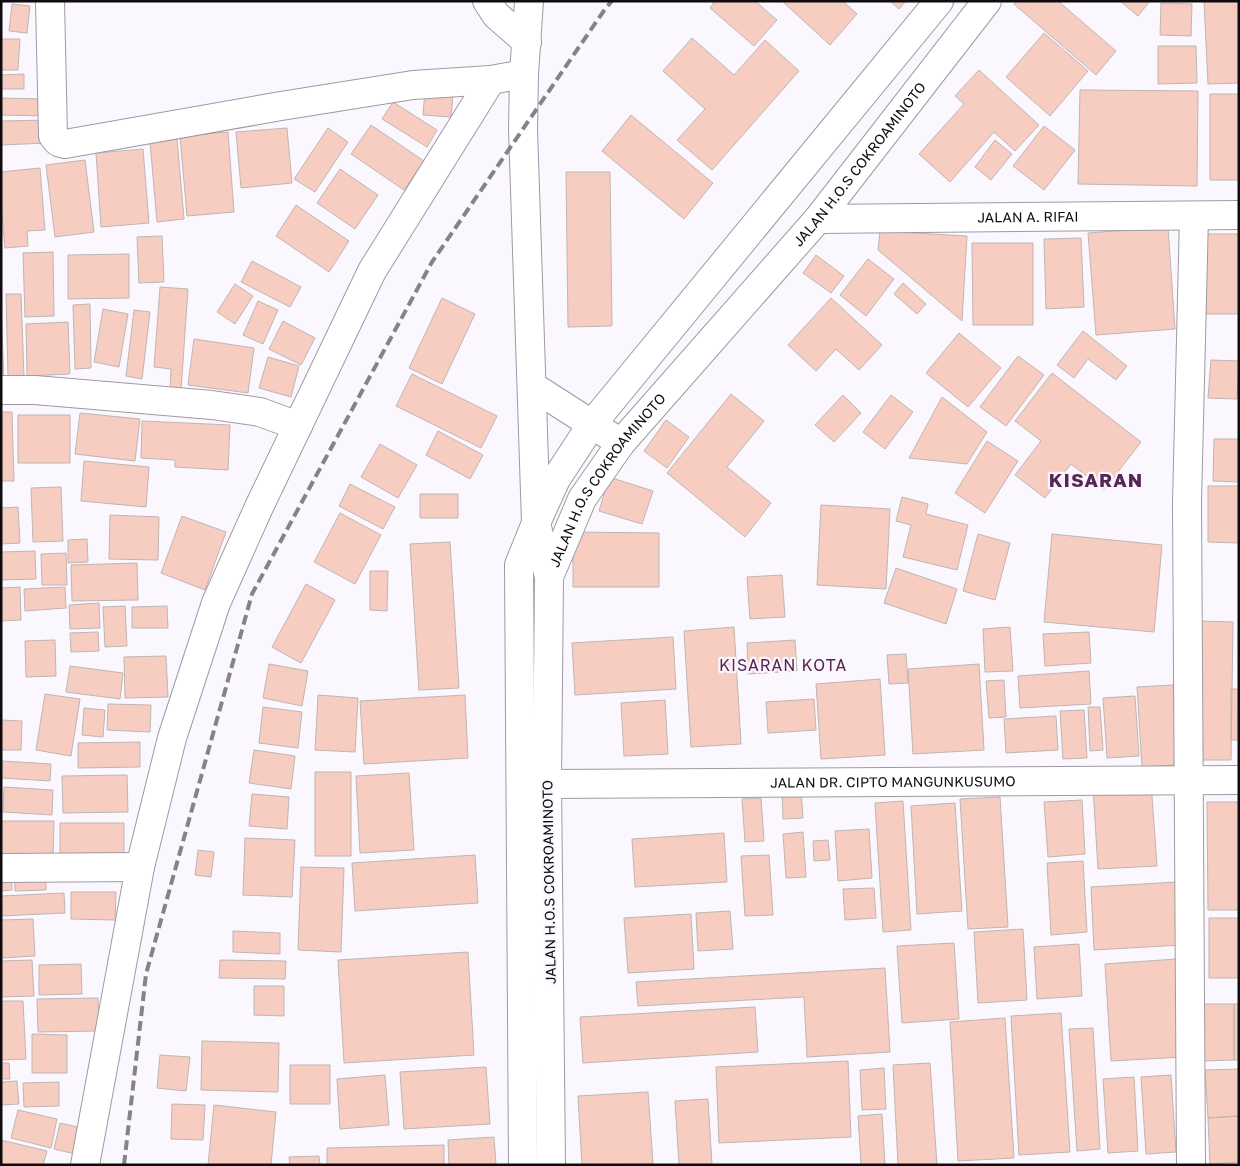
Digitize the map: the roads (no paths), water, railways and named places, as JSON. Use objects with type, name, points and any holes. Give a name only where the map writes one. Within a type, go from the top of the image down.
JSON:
[{"type":"street","points":[[50,1],[53,136],[58,142],[64,144],[413,85],[490,80],[524,74]]},
{"type":"street","points":[[487,1],[496,15],[527,42]]},
{"type":"street","points":[[530,1],[524,74],[523,129],[536,523],[549,577]]},
{"type":"street","name":"JALAN H.O.S COKROAMINOTO","points":[[523,1165],[519,565],[556,479],[592,424],[939,1]]},
{"type":"street","name":"JALAN H.O.S COKROAMINOTO","points":[[551,1165],[547,784],[549,577],[582,499],[621,442],[818,219],[981,4]]},
{"type":"street","points":[[85,1165],[140,867],[172,738],[216,603],[259,507],[372,271],[490,80]]},
{"type":"street","name":"JALAN A. RIFAI","points":[[818,219],[1239,215]]},
{"type":"street","points":[[1191,1165],[1187,503],[1194,216]]},
{"type":"street","points":[[532,386],[621,442]]},
{"type":"street","points":[[1,390],[35,390],[212,405],[260,412],[298,426]]},
{"type":"street","name":"JALAN DR. CIPTO MANGUNKUSUMO","points":[[547,784],[1239,780]]},
{"type":"street","points":[[1,868],[140,867]]},
{"type":"railway","points":[[124,1165],[146,974],[252,594],[432,262],[612,1]]},
{"type":"district","name":"KISARAN","points":[[1096,480]]},
{"type":"district","name":"KISARAN KOTA","points":[[783,665]]}]
